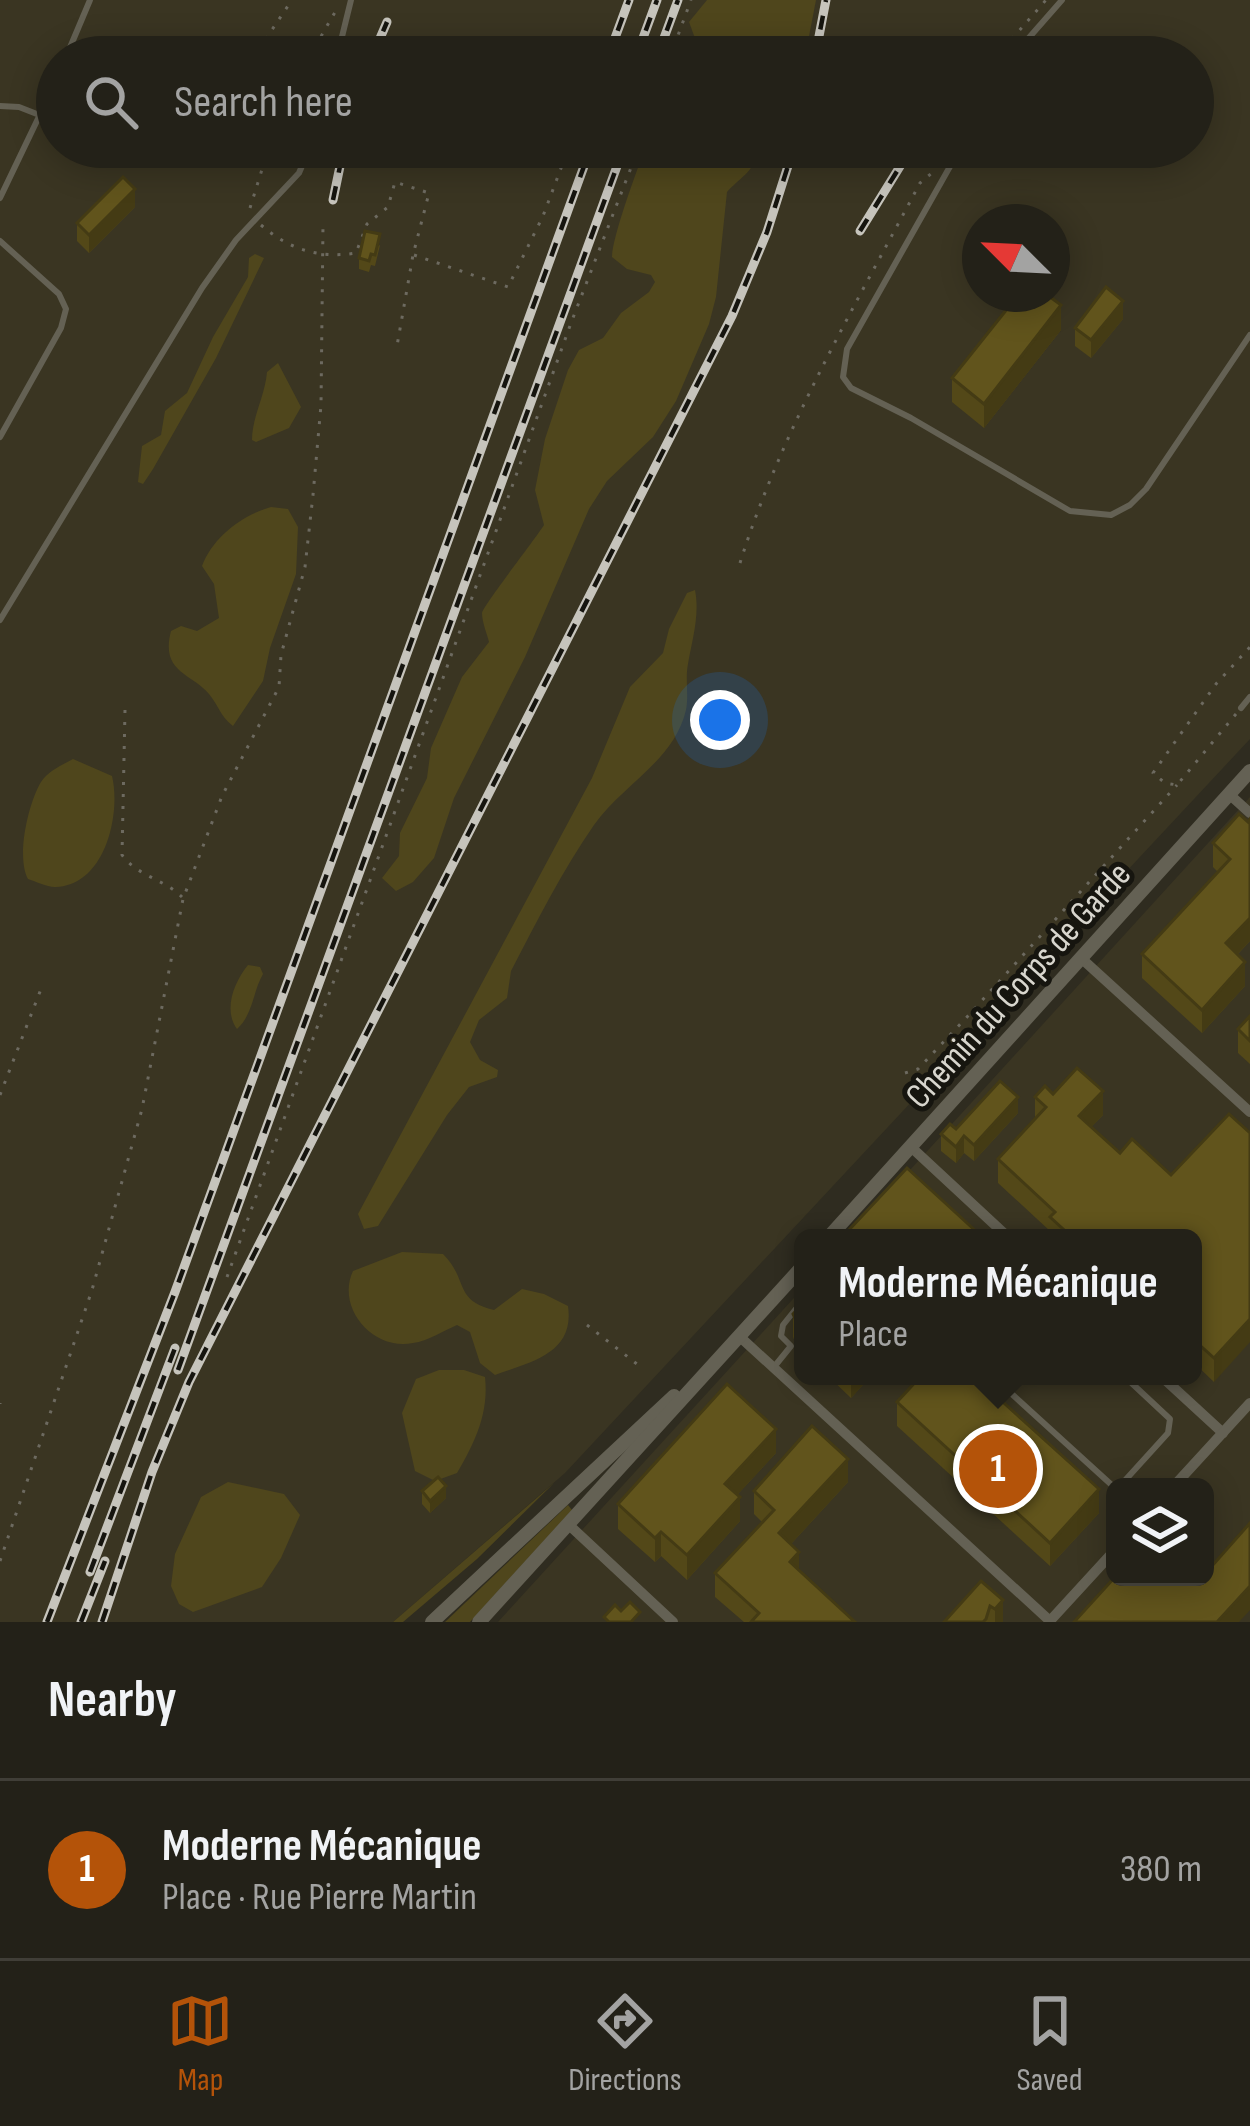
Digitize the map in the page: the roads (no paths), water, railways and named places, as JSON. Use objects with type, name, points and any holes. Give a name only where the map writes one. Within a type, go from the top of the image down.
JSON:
[{"type":"street","name":"Chemin du Corps de Garde","points":[[836,1229],[1250,771]]},
{"type":"street","points":[[1229,794],[1250,813]]},
{"type":"street","points":[[1081,958],[1250,1112]]},
{"type":"street","points":[[911,1147],[1000,1229]]},
{"type":"street","points":[[478,1622],[794,1276]]},
{"type":"street","points":[[739,1336],[1049,1622],[1106,1560]]},
{"type":"street","points":[[432,1622],[739,1336]]},
{"type":"street","points":[[1171,1385],[1223,1433]]},
{"type":"street","points":[[1181,1478],[1250,1403]]},
{"type":"street","points":[[568,1524],[673,1622]]},
{"type":"lane","points":[[75,36],[90,0]]},
{"type":"lane","points":[[342,36],[351,0]]},
{"type":"lane","points":[[1030,36],[1062,0]]},
{"type":"lane","points":[[0,106],[36,114]]},
{"type":"lane","points":[[0,198],[36,128]]},
{"type":"lane","points":[[0,620],[202,288],[301,168]]},
{"type":"lane","points":[[950,168],[847,349],[843,377],[851,388],[1070,511],[1111,515],[1130,506],[1250,335]]},
{"type":"lane","points":[[0,241],[59,294],[66,309],[61,328],[0,437]]},
{"type":"lane","points":[[1240,708],[1250,697]]},
{"type":"lane","points":[[774,1367],[791,1346],[781,1336],[783,1324],[794,1311]]},
{"type":"lane","points":[[1002,1385],[1107,1478]]},
{"type":"lane","points":[[1126,1478],[1168,1433],[1170,1419],[1134,1385]]},
{"type":"railway","points":[[616,36],[629,0]]},
{"type":"railway","points":[[644,36],[657,0]]},
{"type":"railway","points":[[665,36],[678,0]]},
{"type":"railway","points":[[819,36],[826,0]]},
{"type":"railway","points":[[381,36],[387,22]]},
{"type":"railway","points":[[333,200],[340,168]]},
{"type":"railway","points":[[47,1622],[175,1292],[583,168]]},
{"type":"railway","points":[[178,1370],[616,168]]},
{"type":"railway","points":[[102,1622],[152,1472],[189,1382],[732,316],[787,168]]},
{"type":"railway","points":[[860,231],[899,168]]},
{"type":"railway","points":[[90,1572],[175,1348]]},
{"type":"railway","points":[[81,1622],[105,1561]]},
{"type":"place","name":"Moderne Mécanique","points":[[998,1469]]}]
